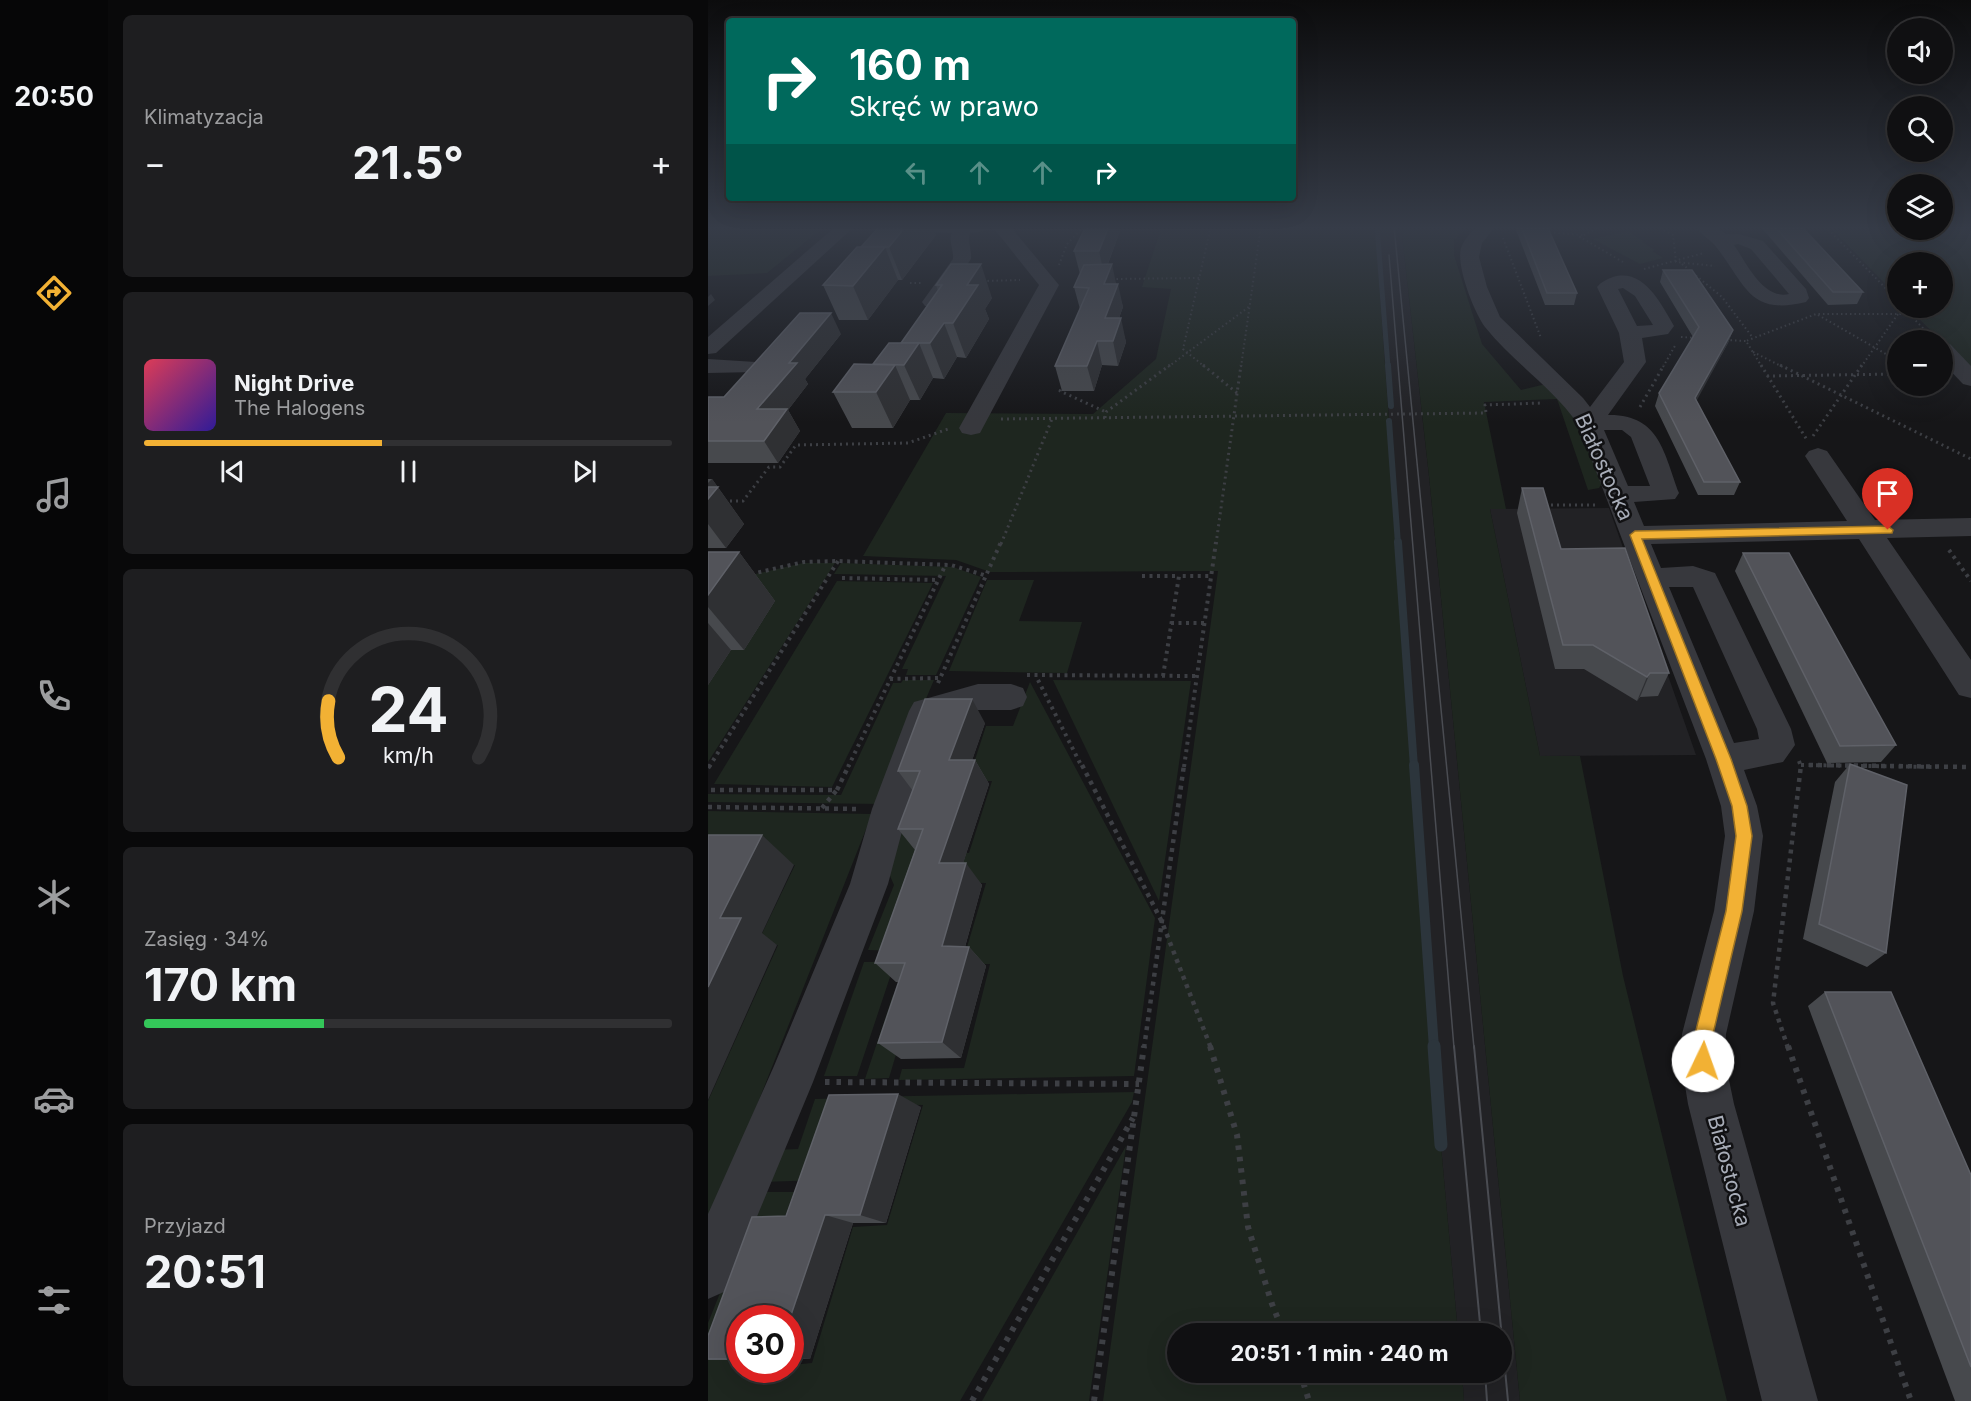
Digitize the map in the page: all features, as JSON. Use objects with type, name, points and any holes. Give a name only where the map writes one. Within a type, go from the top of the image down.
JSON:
[{"type":"street","points":[[708,348],[772,291]]},
{"type":"street","points":[[919,321],[940,291]]},
{"type":"street","points":[[966,425],[1045,291]]},
{"type":"street","name":"Białostocka","points":[[1480,291],[1486,312],[1493,323],[1575,403],[1590,424],[1723,759],[1739,806],[1744,836],[1734,911],[1704,1034],[1703,1061],[1712,1104],[1790,1401]]},
{"type":"street","points":[[1757,291],[1767,299],[1785,301],[1799,298],[1798,291]]},
{"type":"street","points":[[1590,424],[1635,362],[1630,333]]},
{"type":"street","points":[[1953,360],[1971,379]]},
{"type":"street","points":[[708,366],[748,367]]},
{"type":"street","points":[[1590,424],[1620,423],[1635,427],[1644,440],[1666,493],[1625,512]]},
{"type":"street","points":[[1818,456],[1971,686]]},
{"type":"street","points":[[1625,512],[1867,531],[1971,527]]},
{"type":"street","points":[[1652,578],[1693,576],[1705,580],[1774,729],[1778,745],[1771,752],[1723,759]]},
{"type":"street","points":[[708,1273],[790,1082],[869,884],[890,809],[933,694],[978,697],[1024,684]]},
{"type":"path","points":[[1196,291],[1183,350],[1238,394]]},
{"type":"path","points":[[1094,1401],[1252,291]]},
{"type":"path","points":[[1524,291],[1544,344]]},
{"type":"path","points":[[1716,291],[1754,338]]},
{"type":"path","points":[[1105,418],[1106,412],[1250,306]]},
{"type":"path","points":[[1815,314],[1887,355]]},
{"type":"path","points":[[1724,340],[1746,341],[1815,314],[1887,314]]},
{"type":"path","points":[[1746,341],[1809,442],[1896,318]]},
{"type":"path","points":[[1913,318],[1924,330]]},
{"type":"path","points":[[1680,336],[1702,338]]},
{"type":"path","points":[[1753,352],[1971,459]]},
{"type":"path","points":[[1767,376],[1887,374]]},
{"type":"path","points":[[1066,375],[1060,391],[1106,412]]},
{"type":"path","points":[[720,501],[743,501],[769,467],[780,467],[796,445],[908,443],[966,425],[1052,419],[1486,413],[1485,405],[1550,403]]},
{"type":"path","points":[[890,679],[933,694],[944,674],[1023,494],[1052,419]]},
{"type":"path","points":[[1535,505],[1625,512]]},
{"type":"path","points":[[1945,544],[1971,581]]},
{"type":"path","points":[[740,576],[804,562],[838,561],[946,564],[987,576]]},
{"type":"path","points":[[708,768],[838,561]]},
{"type":"path","points":[[821,809],[837,790],[946,564]]},
{"type":"path","points":[[1142,576],[1211,576]]},
{"type":"path","points":[[1163,676],[1179,576]]},
{"type":"path","points":[[842,578],[939,580]]},
{"type":"path","points":[[1171,623],[1204,623]]},
{"type":"path","points":[[1197,676],[1024,684],[1162,922],[1214,1056],[1237,1135],[1248,1227],[1280,1323]]},
{"type":"path","points":[[1801,765],[1971,768]]},
{"type":"path","points":[[711,790],[837,790]]},
{"type":"path","points":[[708,807],[870,809]]},
{"type":"path","points":[[1773,1003],[1911,1401]]},
{"type":"path","points":[[790,1082],[1139,1084]]},
{"type":"path","points":[[972,1401],[1135,1116]]},
{"type":"path","points":[[1303,1383],[1309,1401]]},
{"type":"shaded area","points":[[1170,291],[1380,291],[1442,1157],[1457,1323],[1167,1323],[1167,1383],[1463,1383],[1464,1401],[1103,1401],[1218,571],[990,572],[956,560],[863,556],[946,413],[1093,414],[1156,359]]},
{"type":"shaded area","points":[[1380,291],[1408,291],[1429,476],[1520,1401],[1464,1401],[1463,1383],[1512,1383],[1512,1323],[1457,1323],[1442,1157]]},
{"type":"shaded area","points":[[1408,291],[1465,291],[1482,344],[1521,390],[1546,384],[1582,421],[1604,480],[1599,488],[1588,490],[1557,399],[1484,402],[1506,509],[1490,509],[1540,756],[1580,756],[1623,976],[1727,1401],[1520,1401],[1429,476]]},
{"type":"shaded area","points":[[1953,291],[1971,291],[1971,370],[1953,352],[1953,330],[1930,330],[1918,318],[1953,318]]},
{"type":"shaded area","points":[[1609,508],[1696,755],[1540,756],[1490,509]]},
{"type":"shaded area","points":[[803,563],[835,563],[708,762],[708,685],[731,650],[744,650],[775,601],[729,601],[708,585]]},
{"type":"shaded area","points":[[841,563],[953,567],[981,577],[936,675],[906,675],[908,669],[902,669],[946,576],[834,574]]},
{"type":"shaded area","points":[[987,580],[1034,580],[1019,621],[1082,622],[1067,673],[949,671]]},
{"type":"shaded area","points":[[837,581],[933,583],[832,787],[714,784]]},
{"type":"shaded area","points":[[903,680],[934,680],[881,804],[708,802],[708,794],[841,795],[893,683],[901,683]]},
{"type":"shaded area","points":[[1053,680],[1191,681],[1159,901]]},
{"type":"shaded area","points":[[1030,682],[1155,918],[1134,1076],[899,1080],[902,1069],[964,1068],[990,964],[962,964],[986,883],[926,882],[899,951],[868,950],[894,885],[883,860],[900,812],[929,810],[915,851],[969,853],[992,781],[968,781],[986,726],[1013,726]]},
{"type":"shaded area","points":[[708,811],[872,814],[708,1229],[708,1101],[778,945],[757,944],[795,865],[736,864],[708,852]]},
{"type":"shaded area","points":[[864,962],[895,962],[857,1076],[824,1076]]},
{"type":"shaded area","points":[[914,994],[889,1078],[865,1079],[893,995]]},
{"type":"shaded area","points":[[1134,1092],[1132,1102],[960,1401],[708,1401],[708,1323],[738,1248],[739,1305],[726,1305],[726,1383],[804,1383],[804,1364],[812,1363],[853,1227],[887,1225],[923,1105],[857,1104],[859,1097]]},
{"type":"shaded area","points":[[850,1098],[823,1180],[762,1182],[773,1150],[798,1149],[815,1099]]},
{"type":"shaded area","points":[[1126,1146],[1089,1401],[982,1401]]},
{"type":"shaded area","points":[[758,1192],[794,1192],[780,1230],[743,1231]]},
{"type":"building","points":[[937,291],[974,291],[953,323],[944,323],[930,343],[901,343]]},
{"type":"building","points":[[1088,291],[1115,291],[1105,318],[1121,318],[1113,341],[1097,341],[1087,366],[1055,366]]},
{"type":"building","points":[[1546,291],[1577,293],[1547,293]]},
{"type":"building","points":[[1677,291],[1707,291],[1733,330],[1695,398],[1740,482],[1704,482],[1659,393],[1699,327]]},
{"type":"building","points":[[800,313],[831,313],[789,363],[797,363],[757,409],[787,409],[764,441],[708,441],[708,397],[724,397]]},
{"type":"building","points":[[889,343],[919,343],[904,365],[873,364]]},
{"type":"building","points":[[854,364],[895,365],[876,392],[833,392]]},
{"type":"building","points":[[708,487],[718,487],[708,499]]},
{"type":"building","points":[[1522,488],[1543,488],[1561,549],[1625,548],[1669,673],[1650,673],[1647,677],[1593,645],[1563,645]]},
{"type":"building","points":[[708,552],[739,552],[708,595]]},
{"type":"building","points":[[1743,553],[1789,553],[1896,745],[1840,746]]},
{"type":"building","points":[[925,699],[972,699],[949,760],[975,760],[939,863],[966,863],[942,946],[969,947],[942,1042],[878,1043],[905,963],[875,963],[923,829],[898,829],[920,771],[898,771]]},
{"type":"building","points":[[1850,764],[1907,785],[1886,953],[1819,924]]},
{"type":"building","points":[[708,835],[762,835],[720,918],[741,918],[708,987]]},
{"type":"building","points":[[1825,992],[1891,992],[1971,1175],[1971,1367]]},
{"type":"building","points":[[898,1094],[860,1215],[825,1215],[794,1305],[726,1305],[726,1359],[708,1359],[708,1336],[752,1217],[786,1216],[829,1095]]},
{"type":"waterway","points":[[1382,291],[1388,367]]},
{"type":"waterway","points":[[1388,365],[1391,406]]},
{"type":"waterway","points":[[1389,421],[1398,544]]},
{"type":"waterway","points":[[1398,542],[1414,767]]},
{"type":"waterway","points":[[1414,765],[1434,1048]]},
{"type":"waterway","points":[[1434,1046],[1441,1145]]},
{"type":"tram line","points":[[1392,291],[1454,1048]]},
{"type":"tram line","points":[[1400,291],[1474,1048]]},
{"type":"tram line","points":[[1454,1046],[1480,1323]]},
{"type":"tram line","points":[[1474,1046],[1508,1401]]},
{"type":"tram line","points":[[1486,1383],[1487,1401]]},
{"type":"route","points":[[1703,1061],[1704,1034],[1734,911],[1744,836],[1739,806],[1723,759],[1635,535],[1888,530]]}]
